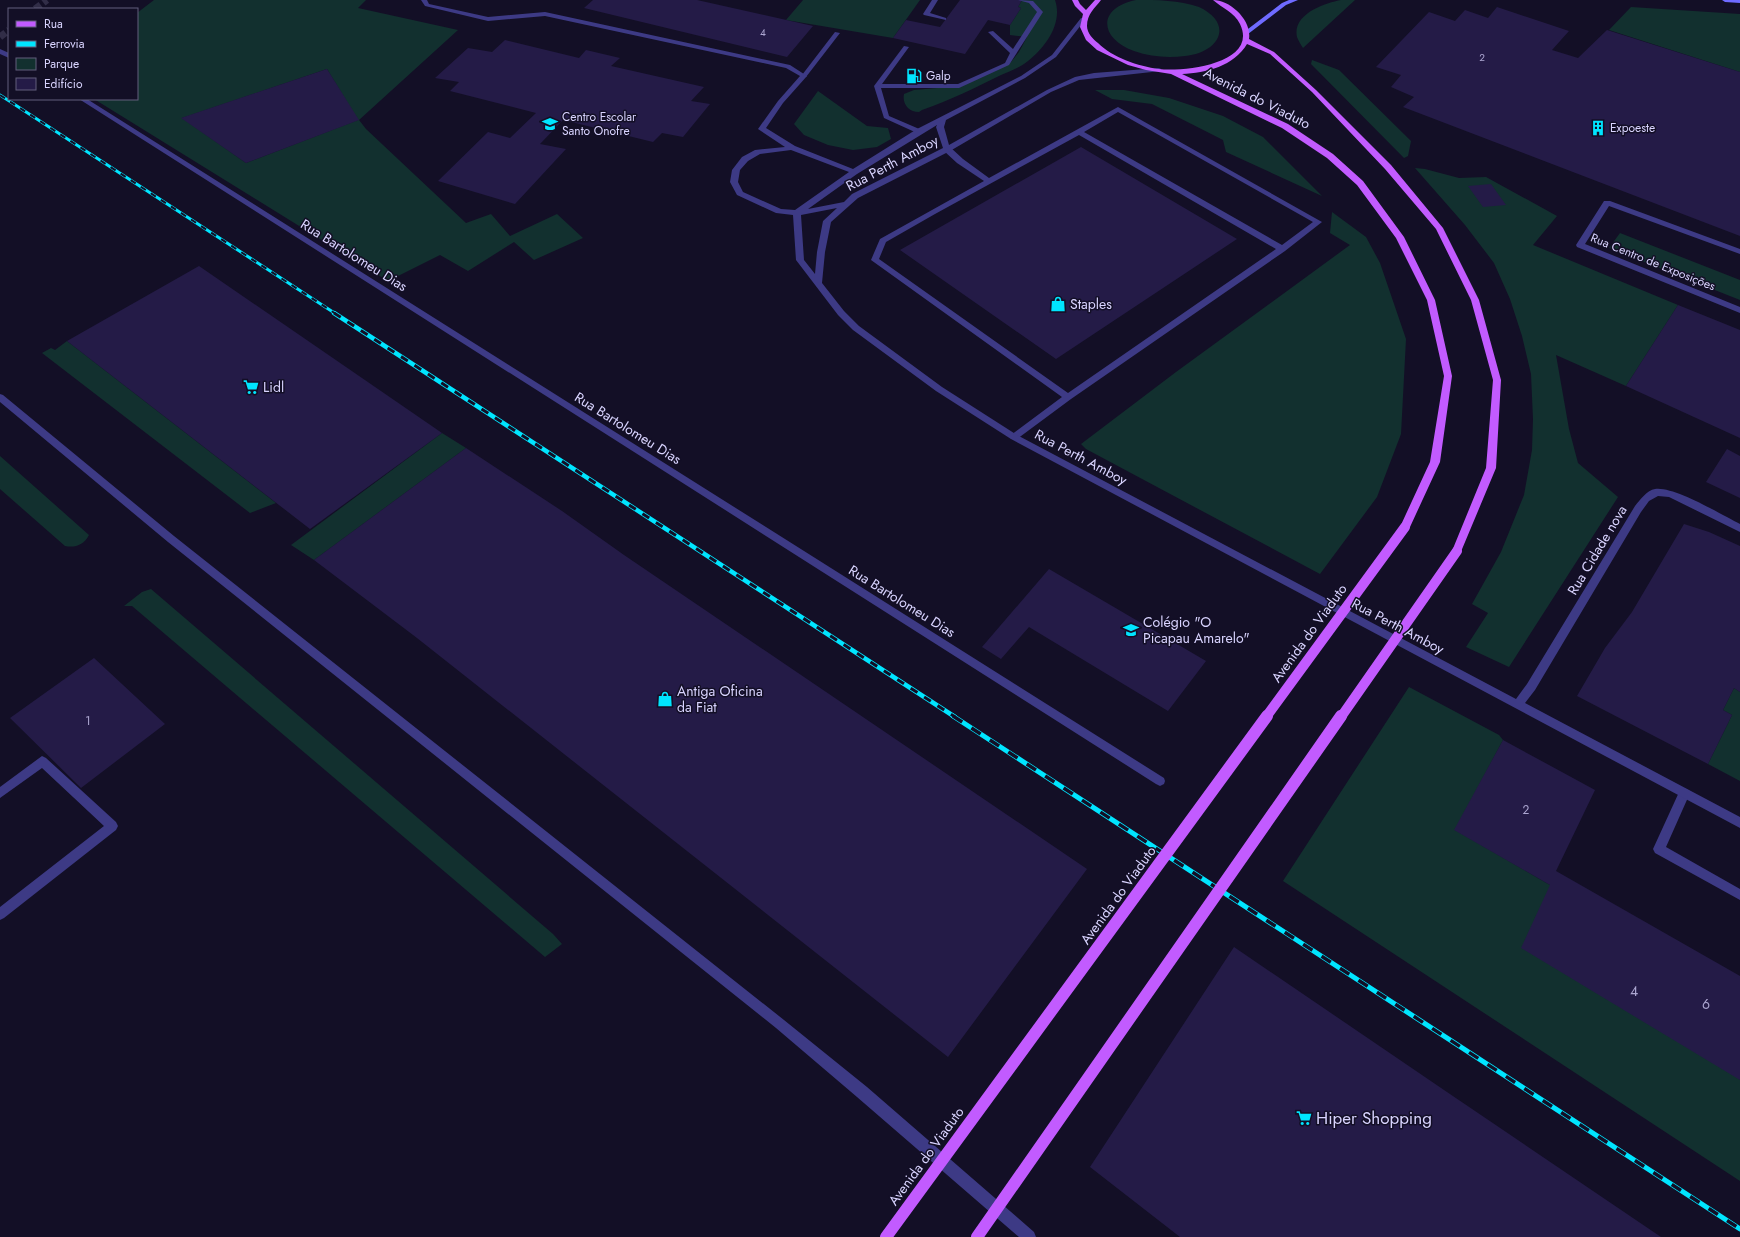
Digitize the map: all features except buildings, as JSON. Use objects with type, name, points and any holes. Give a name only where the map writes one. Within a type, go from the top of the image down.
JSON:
[{"type":"main road","points":[[1075,0],[1085,16]]},
{"type":"main road","points":[[1098,0],[1085,16],[1084,28],[1087,36],[1093,44],[1102,52],[1127,64],[1171,71],[1198,70],[1221,63],[1237,53],[1246,36],[1284,4],[1295,0]]},
{"type":"main road","points":[[1216,0],[1231,9],[1239,17],[1244,25],[1246,36]]},
{"type":"main road","points":[[1725,0],[1740,1]]},
{"type":"main road","name":"Avenida do Viaduto","points":[[977,1237],[1457,551],[1491,468],[1497,380],[1475,300],[1439,228],[1388,166],[1314,91],[1272,53],[1246,36]]},
{"type":"main road","name":"Avenida do Viaduto","points":[[886,1237],[1404,527],[1435,462],[1448,376],[1431,300],[1400,237],[1360,183],[1330,156],[1285,126],[1171,71]]},
{"type":"street","points":[[935,0],[926,14],[944,19]]},
{"type":"street","points":[[877,86],[959,86],[1007,64],[1040,12],[1031,2],[1021,0]]},
{"type":"street","points":[[425,3],[488,19],[545,14],[788,66],[804,76]]},
{"type":"street","points":[[797,213],[854,172],[920,131],[1023,77],[1054,56],[1085,16]]},
{"type":"street","points":[[991,32],[1014,52]]},
{"type":"street","points":[[836,33],[804,76],[780,102],[762,130],[792,148],[854,172]]},
{"type":"street","points":[[877,86],[906,47]]},
{"type":"street","name":"Rua Perth Amboy","points":[[1159,70],[1094,75],[1077,78],[1050,91],[947,149],[855,196],[827,221],[821,252],[818,285],[841,313],[856,328],[939,389],[1014,437],[1740,822]]},
{"type":"street","points":[[877,86],[886,117],[920,131]]},
{"type":"street","name":"Rua Bartolomeu Dias","points":[[84,100],[1160,781]]},
{"type":"street","points":[[1014,437],[1068,397],[1282,249],[1318,222],[1118,109],[1079,132],[932,212],[883,241],[875,260],[1068,397]]},
{"type":"street","points":[[943,119],[940,127],[947,149],[960,161],[989,181]]},
{"type":"street","points":[[1079,132],[1282,249]]},
{"type":"street","points":[[792,148],[758,152],[745,159],[736,170],[734,182],[740,193],[779,211],[797,213],[846,204]]},
{"type":"street","name":"Rua Centro de Exposições","points":[[1740,252],[1607,203],[1580,245],[1740,310]]},
{"type":"street","points":[[797,213],[800,260],[818,285]]},
{"type":"street","points":[[0,396],[171,539],[786,1029],[862,1092],[1029,1237]]},
{"type":"street","name":"Rua Cidade nova","points":[[1517,705],[1531,687],[1638,509],[1646,499],[1656,492],[1671,494],[1740,528]]},
{"type":"street","points":[[0,793],[42,761],[112,826],[0,914]]},
{"type":"street","points":[[1684,793],[1659,849],[1740,895]]},
{"type":"green space","points":[[154,0],[366,0],[358,8],[458,30],[359,120],[366,129],[466,223],[491,214],[510,236],[557,214],[583,238],[534,260],[514,242],[468,271],[440,255],[388,281],[96,100],[138,100],[138,12]],"holes":[[[327,69],[358,120],[246,163],[182,118]]]},
{"type":"green space","points":[[803,0],[920,0],[893,38],[786,20]]},
{"type":"green space","points":[[1022,0],[1055,0],[1057,17],[1055,26],[1047,42],[1035,55],[1015,69],[919,112],[912,111],[907,107],[904,101],[904,94],[914,90],[961,86],[1011,62],[1019,52],[1027,37],[1010,35],[1010,25],[1021,8],[1018,7]]},
{"type":"green space","points":[[1136,0],[1160,0],[1199,7],[1210,14],[1217,21],[1219,29],[1218,37],[1214,44],[1207,49],[1197,54],[1185,56],[1172,57],[1147,55],[1134,51],[1114,39],[1107,24],[1109,16],[1114,10],[1123,4]]},
{"type":"green space","points":[[1341,0],[1355,0],[1303,48],[1297,37],[1297,29],[1300,22],[1311,11]]},
{"type":"green space","points":[[1631,7],[1740,14],[1740,72],[1609,30]]},
{"type":"green space","points":[[1312,60],[1339,70],[1411,141],[1408,156],[1404,158],[1311,64]]},
{"type":"green space","points":[[1095,90],[1124,90],[1169,98],[1223,116],[1263,137],[1322,196],[1226,152],[1223,140],[1152,104],[1112,99]]},
{"type":"green space","points":[[818,91],[867,126],[888,128],[891,139],[877,147],[853,150],[828,145],[804,135],[794,124]]},
{"type":"green space","points":[[1415,168],[1425,169],[1459,178],[1486,177],[1557,216],[1533,245],[1678,305],[1626,386],[1556,355],[1569,429],[1578,463],[1618,497],[1509,667],[1466,647],[1488,613],[1472,604],[1501,552],[1524,495],[1532,450],[1533,419],[1531,374],[1522,336],[1510,299],[1494,263],[1465,225]]},
{"type":"green space","points":[[1332,212],[1366,237],[1380,263],[1406,339],[1401,434],[1377,497],[1320,574],[1086,449],[1081,444],[1176,372],[1350,245],[1330,233]]},
{"type":"green space","points":[[1620,233],[1740,280],[1740,300],[1609,248]]},
{"type":"green space","points":[[67,341],[276,503],[250,513],[42,353],[51,348],[55,350]]},
{"type":"green space","points":[[442,433],[466,448],[314,560],[291,545]]},
{"type":"green space","points":[[0,456],[89,535],[85,541],[72,547],[65,546],[0,489]]},
{"type":"green space","points":[[151,589],[553,934],[562,944],[545,957],[132,606],[124,606],[142,592]]},
{"type":"green space","points":[[1409,687],[1499,735],[1503,740],[1455,830],[1550,885],[1740,1080],[1740,1181],[1283,881]]},
{"type":"green space","points":[[1734,688],[1740,692],[1740,781],[1708,764],[1732,715],[1723,710]]},
{"type":"tunnel","points":[[36,8],[47,0]]},
{"type":"tunnel","points":[[0,37],[8,31]]},
{"type":"railway","points":[[0,95],[336,314]]},
{"type":"railway","points":[[334,313],[955,717]]},
{"type":"railway","points":[[953,716],[1740,1229]]},
{"type":"place","name":"Galp","points":[[914,76]]},
{"type":"place","name":"Centro Escolar Santo Onofre","points":[[550,124]]},
{"type":"place","name":"Expoeste","points":[[1598,128]]},
{"type":"place","name":"Staples","points":[[1058,304]]},
{"type":"place","name":"Lidl","points":[[251,387]]},
{"type":"place","name":"Colégio \"O Picapau Amarelo\"","points":[[1131,630]]},
{"type":"place","name":"Antiga Oficina da Fiat","points":[[665,699]]},
{"type":"place","name":"Hiper Shopping","points":[[1304,1118]]}]
